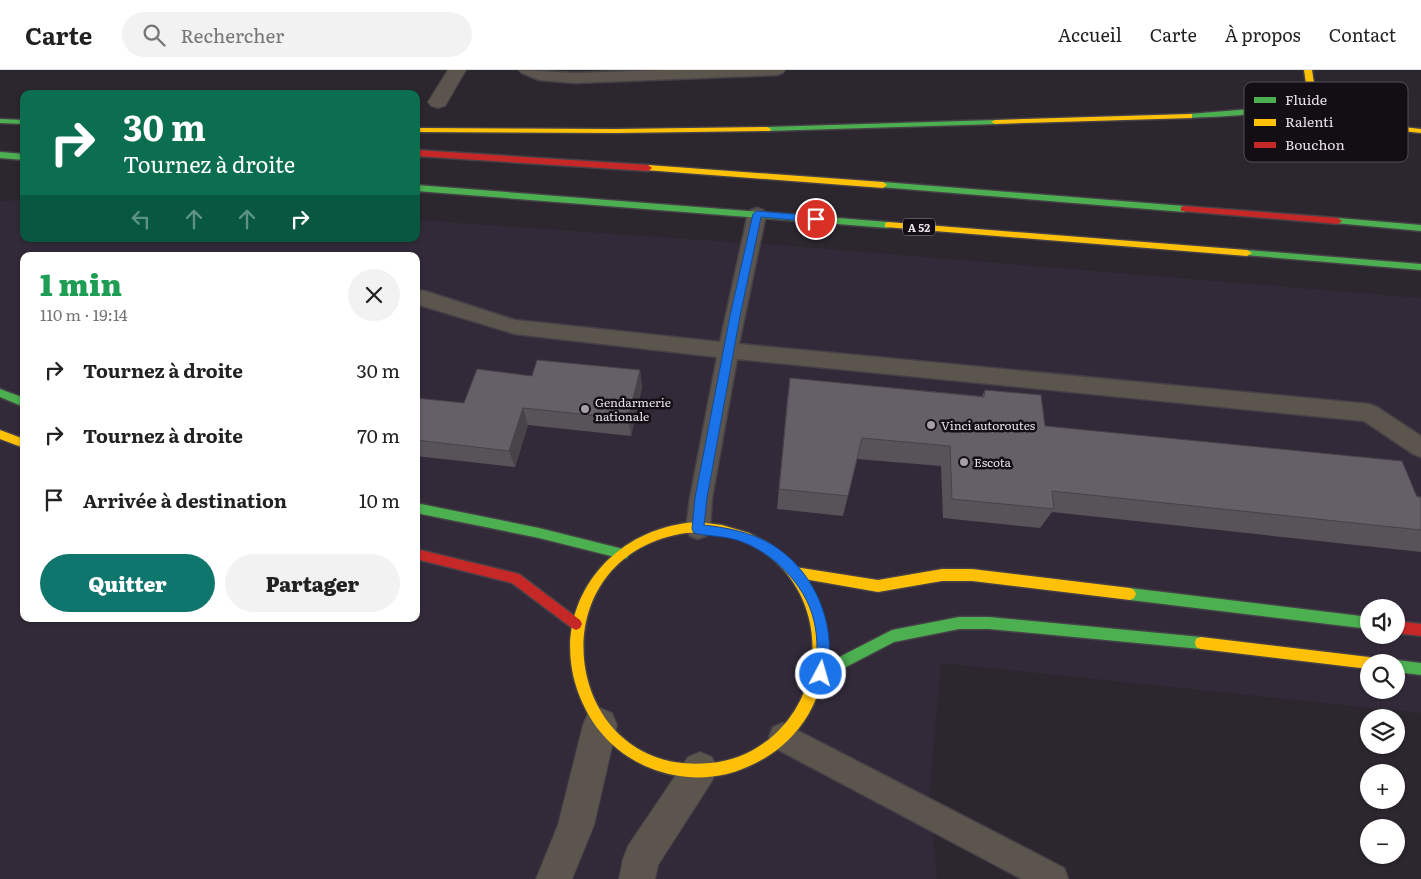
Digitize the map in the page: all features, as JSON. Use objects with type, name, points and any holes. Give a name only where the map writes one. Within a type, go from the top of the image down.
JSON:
[{"type":"main road","points":[[0,110],[20,112]]},
{"type":"main road","points":[[420,130],[599,133],[705,131],[1216,115],[1244,112]]},
{"type":"main road","points":[[0,120],[20,122]]},
{"type":"main road","points":[[420,153],[742,175],[1421,228]]},
{"type":"main road","points":[[0,156],[20,157]]},
{"type":"main road","name":"A 52","points":[[420,188],[1421,267]]},
{"type":"main road","points":[[0,393],[20,401]]},
{"type":"main road","points":[[0,434],[20,442]]},
{"type":"main road","points":[[420,509],[539,533],[622,554]]},
{"type":"main road","points":[[698,529],[734,534],[767,548],[795,572],[810,594],[820,620],[823,646],[821,674],[807,708],[783,737],[745,760],[700,769],[662,764],[628,749],[600,725],[582,694],[574,659],[576,624],[586,597],[602,574],[622,554],[658,536],[698,529]]},
{"type":"main road","points":[[420,555],[516,578],[576,624]]},
{"type":"main road","points":[[795,572],[878,586],[942,575],[972,575],[1360,622]]},
{"type":"main road","points":[[821,674],[892,636],[959,623],[1147,638],[1360,662]]},
{"type":"main road","points":[[1405,627],[1421,630]]},
{"type":"main road","points":[[1405,667],[1421,669]]},
{"type":"street","points":[[438,102],[457,70]]},
{"type":"street","points":[[554,879],[576,825],[600,725]]},
{"type":"street","points":[[638,879],[641,859],[700,769]]},
{"type":"lane","points":[[527,70],[540,75],[575,78],[777,70]]},
{"type":"lane","points":[[698,529],[701,498],[757,214]]},
{"type":"lane","points":[[420,298],[515,327],[679,344],[729,352],[1369,413],[1421,448]]},
{"type":"lane","points":[[783,737],[1053,879]]},
{"type":"shaded area","points":[[20,200],[20,242],[420,242],[420,220],[791,246],[1421,298],[1421,713],[1405,711],[1405,709],[1383,709],[941,663],[929,797],[937,879],[0,879],[0,201]]},
{"type":"building","points":[[537,360],[640,370],[628,419],[523,408],[509,451],[420,440],[420,398],[464,403],[477,369],[532,376]]},
{"type":"building","points":[[790,378],[984,397],[985,390],[1041,395],[1045,426],[1402,461],[1417,497],[1421,497],[1421,530],[1052,491],[1054,509],[952,499],[950,446],[862,438],[848,496],[779,489]]},
{"type":"traffic: fast","points":[[1189,116],[1244,112]]},
{"type":"traffic: fast","points":[[0,121],[20,122]]},
{"type":"traffic: fast","points":[[767,129],[995,122]]},
{"type":"traffic: fast","points":[[0,155],[20,157]]},
{"type":"traffic: fast","points":[[883,185],[1184,209]]},
{"type":"traffic: fast","points":[[420,188],[888,225]]},
{"type":"traffic: fast","points":[[1338,221],[1421,228]]},
{"type":"traffic: fast","points":[[1247,253],[1421,267]]},
{"type":"traffic: fast","points":[[0,393],[20,401]]},
{"type":"traffic: fast","points":[[420,509],[539,533],[623,554]]},
{"type":"traffic: fast","points":[[1130,594],[1360,622]]},
{"type":"traffic: fast","points":[[821,674],[892,636],[959,623],[989,623],[1201,643]]},
{"type":"traffic: fast","points":[[1405,667],[1421,669]]},
{"type":"traffic: slow","points":[[1308,70],[1310,82]]},
{"type":"traffic: slow","points":[[995,122],[1189,116]]},
{"type":"traffic: slow","points":[[420,130],[616,131],[767,129]]},
{"type":"traffic: slow","points":[[1408,130],[1421,131]]},
{"type":"traffic: slow","points":[[648,168],[883,185]]},
{"type":"traffic: slow","points":[[888,225],[1247,253]]},
{"type":"traffic: slow","points":[[0,434],[20,442]]},
{"type":"traffic: slow","points":[[698,527],[722,530],[745,537],[766,548],[784,563],[799,581],[810,602],[817,625],[820,649],[817,673],[810,696],[799,717],[784,735],[766,750],[745,761],[722,768],[698,771],[674,768],[651,761],[630,750],[612,735],[597,717],[586,696],[579,673],[576,649],[579,625],[586,602],[597,581],[612,563],[630,548],[651,537],[674,530],[698,527]]},
{"type":"traffic: slow","points":[[795,572],[878,586],[942,575],[972,575],[1130,594]]},
{"type":"traffic: slow","points":[[1201,643],[1360,662]]},
{"type":"traffic: jam","points":[[420,153],[648,168]]},
{"type":"traffic: jam","points":[[1184,209],[1338,221]]},
{"type":"traffic: jam","points":[[420,555],[515,578],[576,624]]},
{"type":"traffic: jam","points":[[1405,628],[1421,630]]},
{"type":"place","name":"Gendarmerie nationale","points":[[585,409]]},
{"type":"place","name":"Vinci autoroutes","points":[[931,425]]},
{"type":"place","name":"Escota","points":[[964,462]]},
{"type":"route","points":[[816,219],[757,214],[738,298],[701,498],[698,529],[734,534],[767,548],[795,572],[810,594],[820,620],[823,646],[821,674]]}]
